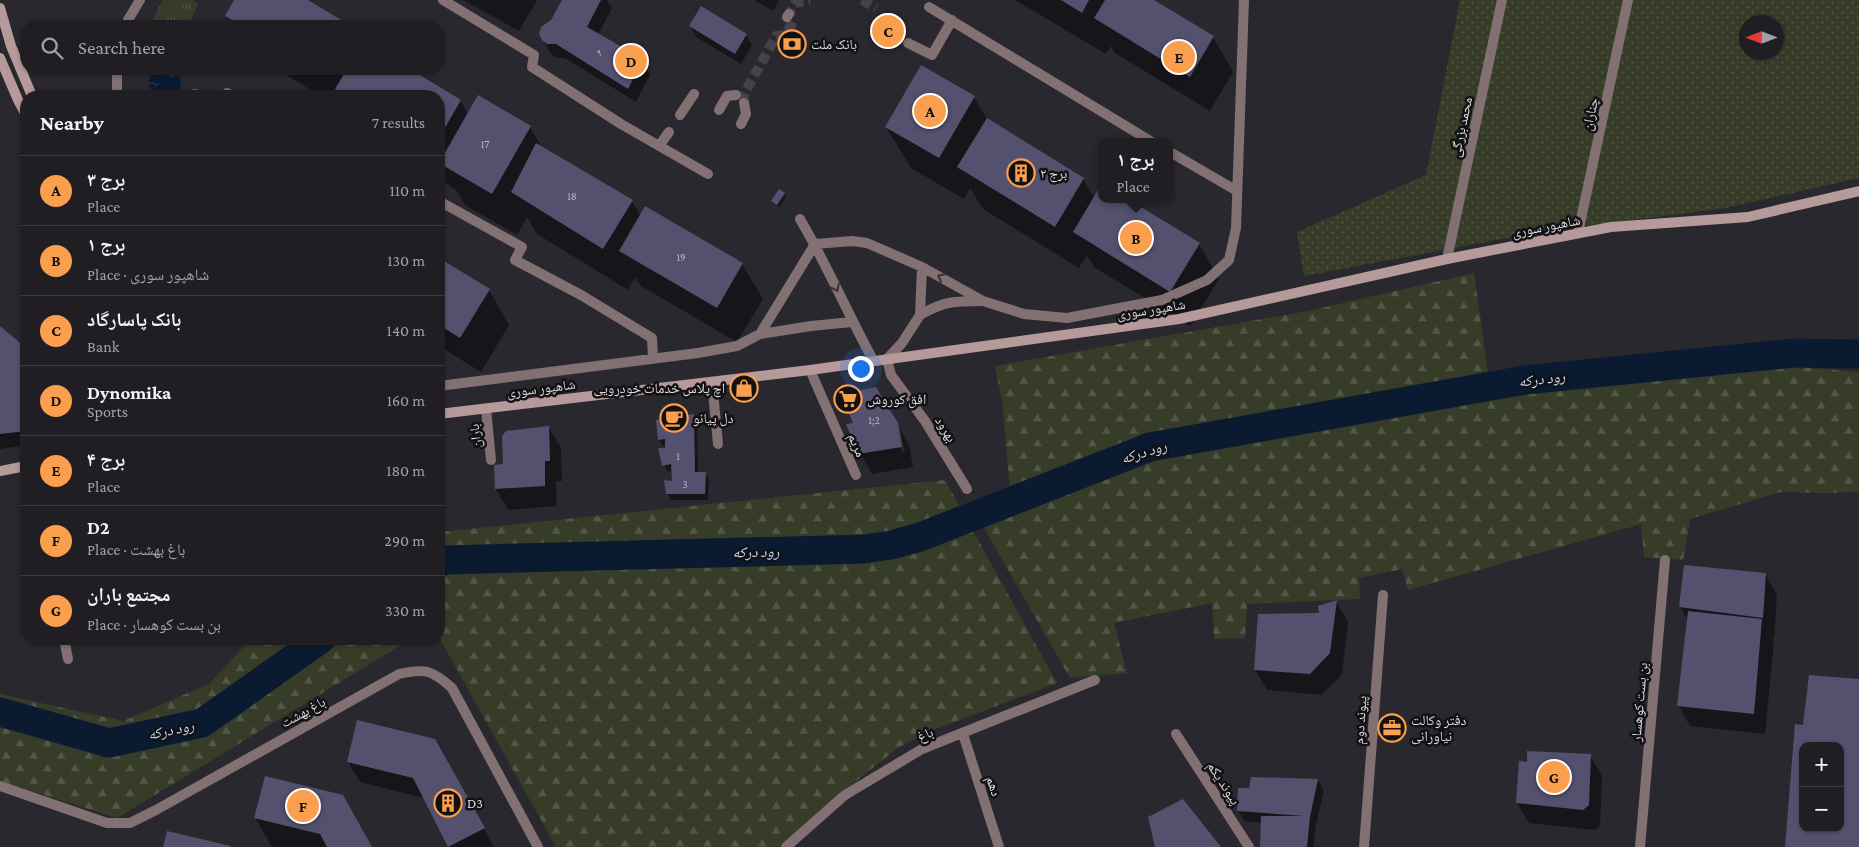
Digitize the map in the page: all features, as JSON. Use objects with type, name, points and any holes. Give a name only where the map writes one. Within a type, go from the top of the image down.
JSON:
[{"type":"street","points":[[128,20],[140,0]]},
{"type":"street","points":[[443,0],[534,55],[532,67],[621,124],[708,174]]},
{"type":"street","points":[[815,244],[852,241],[867,243],[922,267],[984,300],[1024,314],[1067,318],[1162,300],[1207,280],[1229,260],[1236,228],[1244,0]]},
{"type":"street","name":"محمد بزرگی","points":[[1447,259],[1502,0]]},
{"type":"street","name":"چناران","points":[[1578,233],[1628,0]]},
{"type":"street","points":[[929,7],[1145,138]]},
{"type":"street","points":[[0,8],[11,46],[20,67]]},
{"type":"street","points":[[908,43],[932,55],[952,20]]},
{"type":"street","points":[[0,58],[20,104]]},
{"type":"street","points":[[23,75],[29,90]]},
{"type":"street","points":[[117,75],[117,90]]},
{"type":"street","points":[[680,115],[694,94]]},
{"type":"street","points":[[719,110],[727,96],[736,95]]},
{"type":"street","points":[[741,124],[746,114],[744,103]]},
{"type":"street","points":[[659,146],[668,132]]},
{"type":"street","points":[[1173,154],[1237,190]]},
{"type":"street","name":"شاهپور سوری","points":[[445,413],[810,370],[1179,319],[1447,259],[1578,233],[1611,227],[1748,218],[1859,190]]},
{"type":"street","points":[[445,204],[522,247],[515,260],[581,295],[652,338],[653,359]]},
{"type":"street","points":[[800,219],[815,244],[852,322],[873,360]]},
{"type":"street","points":[[760,334],[815,244]]},
{"type":"street","points":[[920,315],[922,267]]},
{"type":"street","points":[[887,359],[902,343],[920,315],[937,306],[954,301],[984,300]]},
{"type":"street","points":[[445,385],[653,359],[737,346],[760,334],[852,322]]},
{"type":"street","name":"بهرود","points":[[887,359],[891,375],[925,422],[967,489]]},
{"type":"street","name":"مریم","points":[[810,370],[856,475]]},
{"type":"street","points":[[712,382],[718,444]]},
{"type":"street","name":"باران","points":[[486,409],[491,460]]},
{"type":"street","points":[[0,471],[20,467]]},
{"type":"street","name":"بن بست کوهسار","points":[[1640,847],[1665,560]]},
{"type":"street","name":"پیوند دوم","points":[[1364,847],[1383,595]]},
{"type":"street","points":[[65,645],[68,659]]},
{"type":"street","name":"باغ بهشت","points":[[0,786],[107,823],[130,823],[399,674],[418,670],[438,675],[452,688],[538,847]]},
{"type":"street","name":"باغ","points":[[786,847],[845,795],[922,749],[1095,680]]},
{"type":"street","name":"دهم","points":[[962,734],[999,847]]},
{"type":"street","name":"پیوند یکم","points":[[1176,734],[1249,847]]},
{"type":"green space","points":[[163,0],[193,0],[198,4],[191,20],[152,20]]},
{"type":"green space","points":[[1460,0],[1859,0],[1859,178],[1725,208],[1540,232],[1304,276],[1297,232],[1426,175]]},
{"type":"green space","points":[[1474,273],[1488,372],[1494,397],[1767,364],[1859,372],[1859,492],[1781,492],[1690,519],[1683,560],[1644,557],[1641,524],[1408,590],[1402,569],[1359,578],[1360,599],[1247,604],[1245,638],[1214,639],[1212,603],[1114,623],[1127,673],[1070,678],[972,507],[1010,489],[1002,401],[995,366],[1308,311]]},
{"type":"green space","points":[[945,480],[1057,683],[933,730],[899,747],[841,793],[779,847],[556,847],[443,645],[445,645],[445,531]]},
{"type":"green space","points":[[245,645],[401,645],[117,818],[0,781],[0,694],[123,721],[209,684]]},
{"type":"water","points":[[152,75],[179,76],[181,82],[178,90],[152,90],[149,82]]},
{"type":"building","points":[[234,0],[308,0],[341,20],[232,20],[225,16]]},
{"type":"building","points":[[562,0],[601,0],[587,27],[643,59],[628,89],[556,44],[547,44],[542,40],[539,34],[541,27],[551,20]]},
{"type":"building","points":[[1061,0],[1089,0],[1082,13]]},
{"type":"building","points":[[1105,0],[1154,0],[1214,36],[1190,77],[1094,18]]},
{"type":"building","points":[[701,6],[747,34],[735,54],[689,26]]},
{"type":"building","points":[[921,65],[975,96],[939,158],[885,127]]},
{"type":"building","points":[[343,75],[420,75],[445,90],[337,90],[335,89]]},
{"type":"building","points":[[445,90],[461,100],[445,128]]},
{"type":"building","points":[[478,95],[531,126],[492,194],[445,167],[445,153]]},
{"type":"building","name":"برج ۲","points":[[987,118],[1084,178],[1055,227],[957,167]]},
{"type":"building","points":[[536,143],[633,200],[603,249],[511,192]]},
{"type":"building","points":[[779,189],[785,193],[777,205],[771,201]]},
{"type":"building","points":[[1098,190],[1098,203],[1135,203],[1200,243],[1170,292],[1073,232]]},
{"type":"building","points":[[645,206],[743,263],[717,308],[619,251]]},
{"type":"building","points":[[445,262],[490,289],[460,338],[445,329]]},
{"type":"building","points":[[0,326],[20,343],[20,432],[0,434]]},
{"type":"building","points":[[876,387],[898,423],[902,447],[858,454],[846,424],[853,423],[844,402],[850,392]]},
{"type":"building","points":[[694,414],[695,472],[706,472],[705,494],[666,494],[664,480],[672,481],[671,464],[662,466],[658,448],[665,448],[665,439],[658,440],[656,420]]},
{"type":"building","points":[[549,426],[550,461],[545,461],[545,486],[495,489],[494,465],[503,464],[502,436],[506,431]]},
{"type":"building","points":[[1684,565],[1766,573],[1763,618],[1679,607]]},
{"type":"building","points":[[1337,600],[1330,653],[1310,674],[1254,670],[1258,614],[1319,613],[1318,606]]},
{"type":"building","points":[[1688,611],[1762,619],[1754,714],[1677,706]]},
{"type":"building","points":[[1809,675],[1859,679],[1859,847],[1785,847],[1795,724],[1803,725]]},
{"type":"building","name":"D3","points":[[357,720],[435,739],[485,828],[448,847],[413,778],[347,762]]},
{"type":"building","points":[[1527,751],[1591,754],[1589,805],[1583,810],[1516,803],[1519,761],[1527,762]]},
{"type":"building","points":[[265,776],[343,795],[372,847],[327,847],[320,834],[254,818]]},
{"type":"building","points":[[1251,777],[1318,779],[1310,817],[1307,847],[1260,847],[1261,816],[1304,816],[1237,811],[1238,788],[1249,788]]},
{"type":"building","points":[[1183,799],[1221,847],[1155,847],[1148,817]]},
{"type":"building","points":[[167,831],[231,846],[163,847]]},
{"type":"waterway","name":"رود درکه","points":[[445,560],[864,549],[891,545],[920,537],[1150,447],[1525,380],[1794,353],[1859,354]]},
{"type":"waterway","name":"رود درکه","points":[[0,712],[109,743],[202,723],[312,645]]},
{"type":"tunnel","points":[[744,103],[744,94],[776,36],[786,35],[793,21],[789,14],[795,3],[810,0]]},
{"type":"tunnel","points":[[862,0],[876,8]]},
{"type":"place","name":"بانک پاسارگاد","points":[[888,31]]},
{"type":"place","name":"بانک ملت","points":[[792,44]]},
{"type":"place","name":"برج ۴","points":[[1179,57]]},
{"type":"place","name":"Dynomika","points":[[631,61]]},
{"type":"place","name":"برج ۳","points":[[930,111]]},
{"type":"place","name":"برج ۲","points":[[1021,173]]},
{"type":"place","name":"برج ۱","points":[[1136,238]]},
{"type":"place","name":"اچ پلاس خدمات خودرویی","points":[[744,388]]},
{"type":"place","name":"افق کوروش","points":[[848,399]]},
{"type":"place","name":"دل پیانو","points":[[674,418]]},
{"type":"place","name":"دفتر وکالت نیاورانی","points":[[1392,728]]},
{"type":"place","name":"مجتمع باران","points":[[1554,777]]},
{"type":"place","name":"D3","points":[[448,803]]},
{"type":"place","name":"D2","points":[[303,806]]}]
